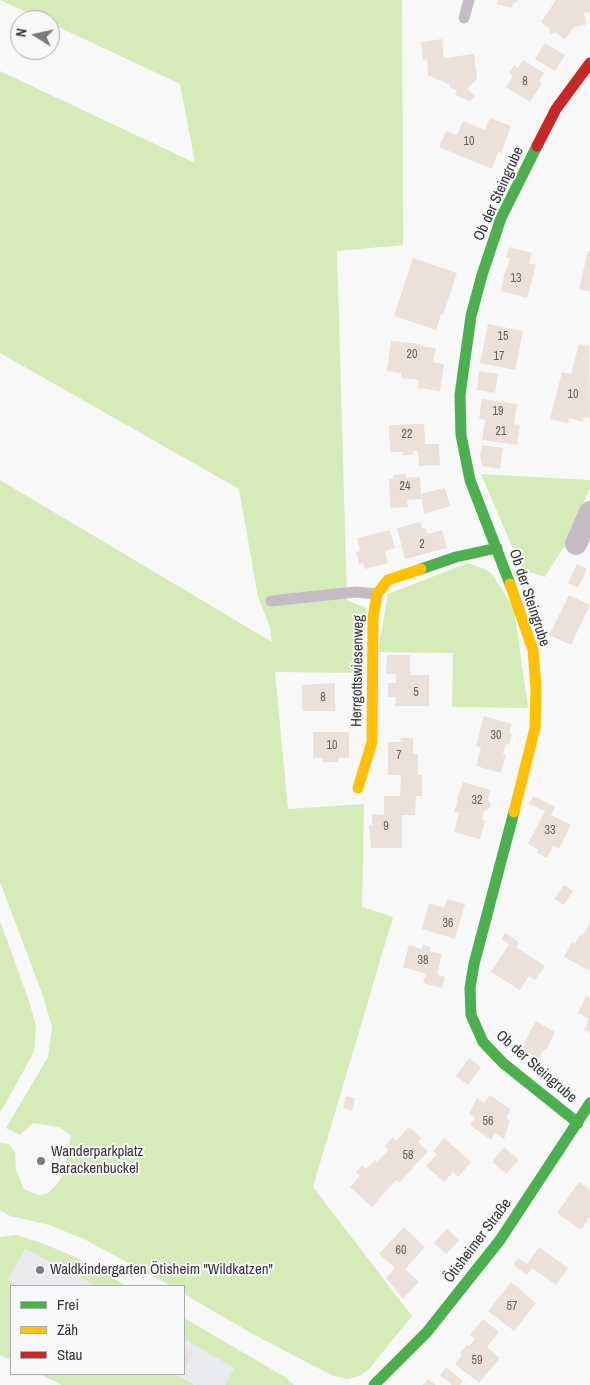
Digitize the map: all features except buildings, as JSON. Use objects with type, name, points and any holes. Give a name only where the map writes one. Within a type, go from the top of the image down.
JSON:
[{"type":"street","name":"Ob der Steingrube","points":[[578,1123],[502,1063],[483,1042],[471,1015],[470,988],[474,964],[535,728],[536,688],[533,650],[521,611],[470,480],[461,435],[460,394],[471,316],[501,218],[556,110],[590,64]]},
{"type":"street","points":[[576,544],[590,512]]},
{"type":"street","points":[[377,594],[388,580],[456,557],[497,548]]},
{"type":"street","name":"Herrgottswiesenweg","points":[[358,788],[372,742],[373,618],[377,594]]},
{"type":"street","name":"Ötisheimer Straße","points":[[374,1385],[427,1332],[488,1255],[590,1103]]},
{"type":"lane","points":[[464,18],[469,0]]},
{"type":"lane","points":[[272,601],[355,592],[377,594]]},
{"type":"shaded area","name":"Waldkindergarten Ötisheim \"Wildkatzen\"","points":[[25,1249],[95,1285],[17,1285],[8,1280]]},
{"type":"shaded area","points":[[185,1339],[234,1368],[225,1385],[195,1385],[177,1375],[185,1375]]},
{"type":"green space","points":[[0,0],[402,0],[403,245],[337,251],[347,600],[366,608],[364,673],[275,672],[288,809],[364,804],[362,907],[393,917],[313,1187],[412,1316],[369,1369],[359,1376],[347,1379],[333,1376],[251,1333],[185,1295],[185,1285],[169,1285],[84,1239],[49,1225],[10,1216],[0,1210],[0,1143],[9,1144],[15,1152],[16,1170],[24,1189],[38,1195],[47,1194],[58,1183],[64,1172],[71,1135],[59,1127],[33,1123],[20,1135],[6,1128],[48,1057],[52,1027],[43,996],[0,882],[0,480],[272,642],[270,627],[258,597],[239,489],[0,353],[0,71],[195,163],[180,84],[60,28],[60,10],[22,10]]},
{"type":"green space","points":[[481,474],[590,480],[590,488],[568,540],[545,577],[522,570]]},
{"type":"green space","points":[[468,563],[485,569],[492,574],[514,609],[528,708],[452,707],[453,653],[378,652],[388,594]]},
{"type":"green space","points":[[0,921],[36,1026],[34,1052],[0,1113]]},
{"type":"green space","points":[[16,1235],[42,1243],[77,1258],[125,1285],[95,1285],[25,1249],[8,1280],[17,1285],[10,1285],[10,1360],[0,1355],[0,1237]]},
{"type":"green space","points":[[185,1319],[285,1377],[294,1385],[225,1385],[234,1368],[185,1340]]},
{"type":"green space","points":[[41,1375],[177,1375],[195,1385],[62,1385]]},
{"type":"traffic: fast","points":[[510,584],[470,480],[461,435],[460,395],[471,316],[482,275],[501,218],[537,146]]},
{"type":"traffic: fast","points":[[421,569],[456,557],[497,548]]},
{"type":"traffic: fast","points":[[514,812],[474,964],[470,988],[471,1015],[483,1042],[503,1063],[578,1123]]},
{"type":"traffic: fast","points":[[374,1385],[427,1332],[500,1240],[590,1103]]},
{"type":"traffic: slow","points":[[358,788],[372,742],[373,618],[377,594],[388,580],[421,569]]},
{"type":"traffic: slow","points":[[510,584],[533,650],[536,688],[535,728],[514,812]]},
{"type":"traffic: jam","points":[[537,146],[556,109],[590,63]]},
{"type":"place","name":"Wanderparkplatz Barackenbuckel","points":[[41,1161]]},
{"type":"place","name":"Waldkindergarten Ötisheim \"Wildkatzen\"","points":[[40,1270]]}]
